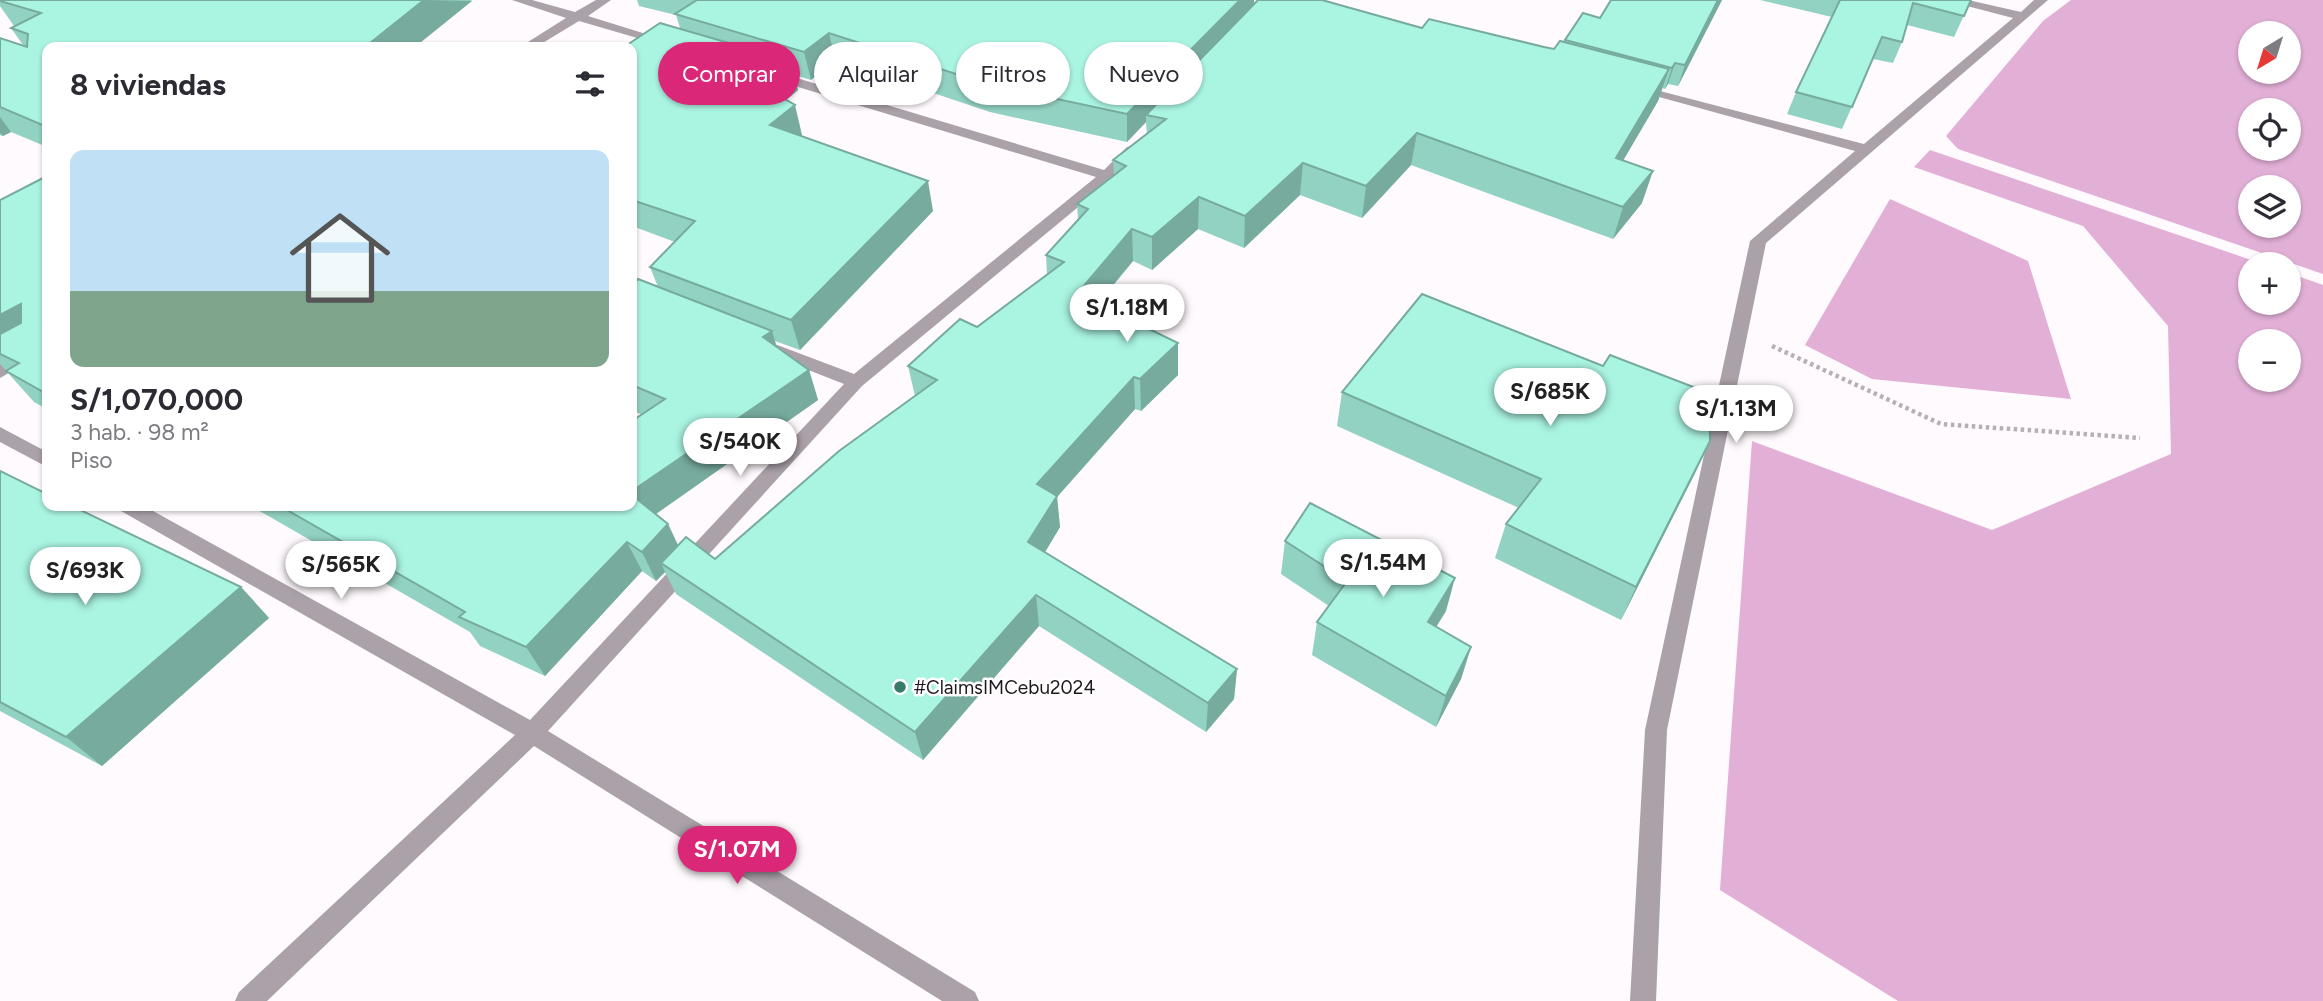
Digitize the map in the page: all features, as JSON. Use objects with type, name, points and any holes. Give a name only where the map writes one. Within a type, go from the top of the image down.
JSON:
[{"type":"street","points":[[518,0],[665,42]]},
{"type":"street","points":[[535,42],[604,0]]},
{"type":"street","points":[[1950,0],[2023,16]]},
{"type":"street","points":[[1643,1001],[1656,730],[1758,242],[2042,0]]},
{"type":"street","points":[[800,83],[1107,176]]},
{"type":"street","points":[[1625,85],[1866,149]]},
{"type":"street","points":[[248,1001],[532,733],[856,382],[1107,176],[1145,137]]},
{"type":"street","points":[[744,338],[856,382]]},
{"type":"street","points":[[0,372],[42,346]]},
{"type":"street","points":[[0,434],[42,457]]},
{"type":"street","points":[[137,511],[532,733],[966,1001]]},
{"type":"path","points":[[1740,331],[1941,424],[2140,438]]},
{"type":"shaded area","points":[[2071,0],[2323,0],[2323,274],[2301,266],[2301,252],[2259,252],[1958,149],[1946,136],[2043,21]]},
{"type":"shaded area","points":[[1930,150],[2238,255],[2238,315],[2301,315],[2301,277],[2323,285],[2323,1001],[1898,1001],[1720,890],[1752,441],[1992,530],[2171,454],[2168,326],[2083,226],[1914,167]]},
{"type":"shaded area","points":[[1890,199],[2028,261],[2071,399],[1872,379],[1805,345]]},
{"type":"building","points":[[424,0],[371,42],[42,42],[42,125],[0,107],[0,38],[27,47],[28,34],[11,28],[41,13],[0,1]]},
{"type":"building","points":[[697,0],[1240,0],[1198,42],[1084,42],[1084,105],[1070,102],[1070,42],[956,42],[956,74],[942,69],[942,42],[857,42],[829,33],[804,52],[800,51],[800,42],[770,42],[675,14]]},
{"type":"building","points":[[1258,0],[1322,0],[1422,28],[1429,19],[1554,49],[1560,41],[1669,69],[1616,158],[1653,171],[1623,207],[1417,133],[1366,186],[1303,163],[1245,216],[1199,197],[1152,237],[1132,229],[1077,294],[1178,343],[1140,379],[1134,377],[1037,484],[1057,496],[1028,542],[1237,669],[1208,703],[1036,595],[915,732],[661,563],[686,537],[715,559],[839,451],[937,380],[908,366],[960,319],[977,327],[1064,262],[1046,255],[1088,209],[1077,204],[1126,166],[1113,160],[1166,119],[1146,115],[1156,105],[1203,105],[1203,56]]},
{"type":"building","points":[[1611,0],[1718,0],[1685,65],[1675,63],[1672,68],[1565,40],[1583,13],[1600,18]]},
{"type":"building","points":[[1840,0],[1971,0],[1964,16],[1913,3],[1902,42],[1882,37],[1852,107],[1796,92]]},
{"type":"building","points":[[660,23],[726,42],[658,42],[658,105],[795,105],[770,125],[928,181],[791,320],[650,267],[695,221],[637,202],[637,42],[632,42]]},
{"type":"building","points":[[1085,105],[1136,105],[1127,114]]},
{"type":"building","points":[[42,179],[42,391],[6,371],[19,363],[0,354],[0,334],[21,323],[21,304],[0,315],[0,200]]},
{"type":"building","points":[[637,280],[772,331],[763,337],[809,370],[637,488],[637,418],[665,399],[637,387]]},
{"type":"building","points":[[1422,294],[1603,366],[1610,355],[1709,393],[1710,441],[1636,587],[1506,524],[1541,479],[1342,392]]},
{"type":"building","points":[[0,471],[42,492],[42,511],[82,511],[241,587],[66,737],[0,702]]},
{"type":"building","points":[[637,499],[668,524],[642,552],[627,542],[526,647],[459,617],[465,612],[289,511],[637,511]]},
{"type":"building","points":[[1310,503],[1455,578],[1428,622],[1471,647],[1446,696],[1317,622],[1347,581],[1285,541]]},
{"type":"place","name":"#ClaimsIMCebu2024","points":[[900,687]]}]
